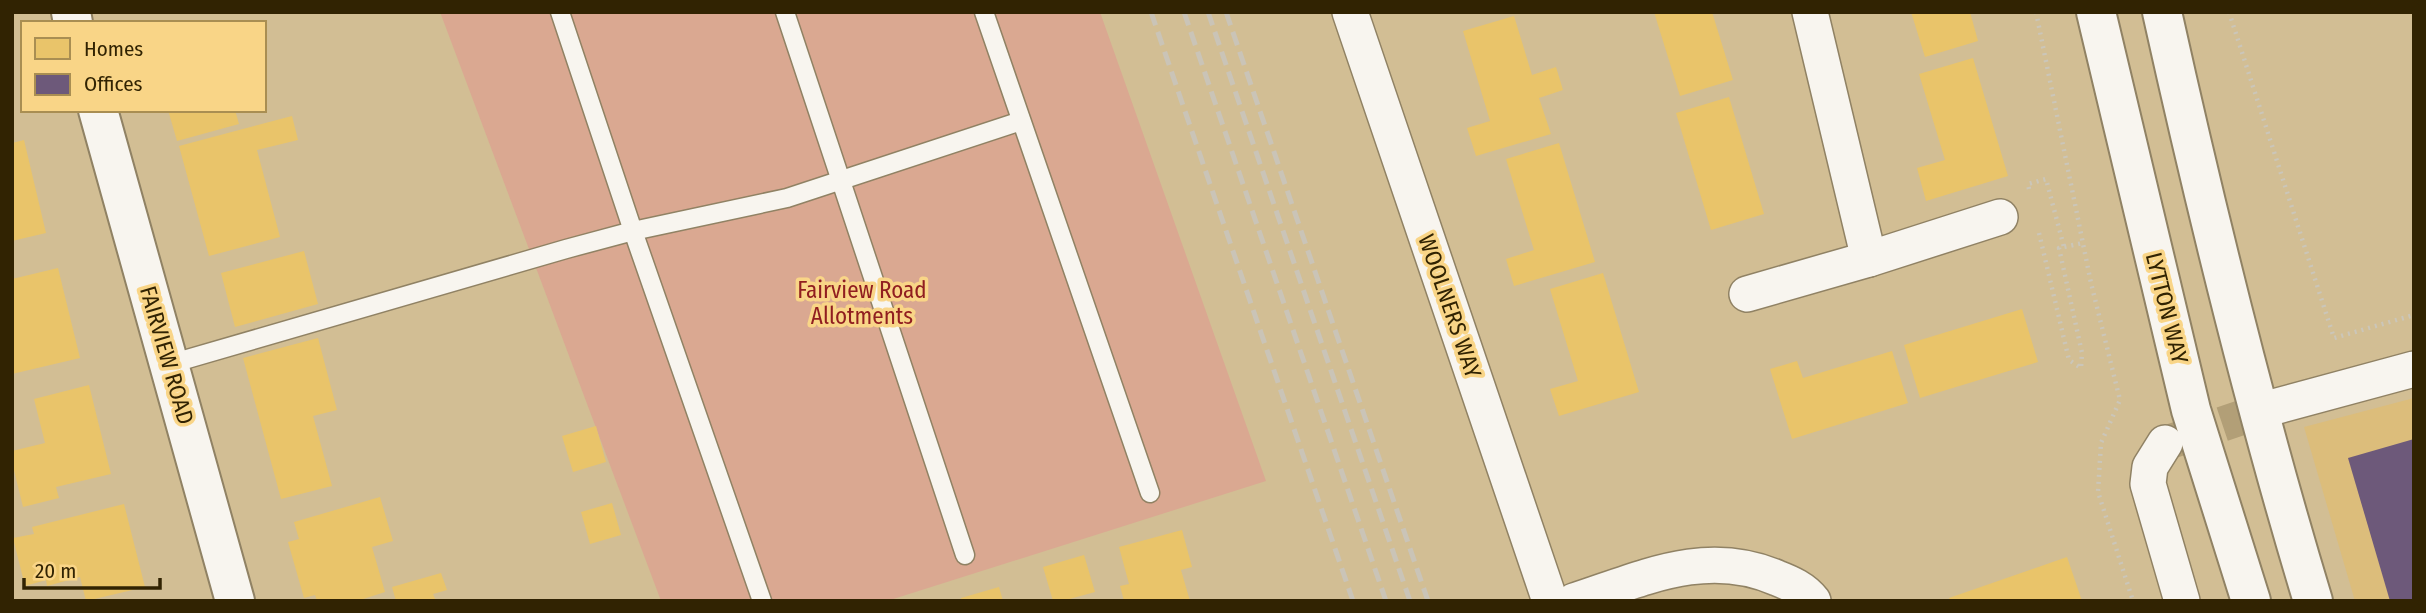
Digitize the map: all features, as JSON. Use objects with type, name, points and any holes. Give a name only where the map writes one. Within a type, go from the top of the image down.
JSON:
[{"type":"main road","name":"LYTTON WAY","points":[[2096,12],[2191,410],[2251,601]]},
{"type":"main road","points":[[2162,12],[2202,191],[2281,494],[2313,601]]},
{"type":"main road","name":"FAIRVIEW ROAD","points":[[99,112],[235,601]]},
{"type":"street","name":"WOOLNERS WAY","points":[[1350,12],[1550,601]]},
{"type":"street","points":[[1810,12],[1869,259]]},
{"type":"street","points":[[1747,294],[2000,218]]},
{"type":"street","points":[[2270,408],[2414,369]]},
{"type":"street","points":[[2165,443],[2150,467],[2148,484],[2182,601]]},
{"type":"street","points":[[1574,601],[1682,566],[1704,564],[1767,573],[1792,584],[1809,595],[1813,601]]},
{"type":"lane","points":[[560,12],[762,601]]},
{"type":"lane","points":[[785,12],[965,555]]},
{"type":"lane","points":[[984,12],[1150,493]]},
{"type":"lane","points":[[170,364],[633,231],[787,198],[1021,121]]},
{"type":"path","points":[[2036,12],[2083,243],[2120,400]]},
{"type":"path","points":[[2229,12],[2334,338],[2414,316]]},
{"type":"path","points":[[2000,218],[2022,199],[2030,197],[2028,184],[2046,179],[2064,247]]},
{"type":"path","points":[[2037,224],[2069,360],[2081,368],[2082,353],[2059,248],[2083,243]]},
{"type":"shaded area","points":[[2414,398],[2414,601],[2355,601],[2304,427]]},
{"type":"green space","name":"Fairview Road Allotments","points":[[440,12],[1100,12],[1266,481],[887,601],[661,601]]},
{"type":"building: Homes","points":[[1654,12],[1712,12],[1733,80],[1680,96]]},
{"type":"building: Homes","points":[[1911,12],[1970,12],[1978,41],[1925,57]]},
{"type":"building: Homes","points":[[1514,16],[1532,75],[1556,67],[1563,90],[1539,98],[1551,134],[1476,156],[1467,128],[1490,121],[1463,31]]},
{"type":"building: Homes","points":[[1973,58],[2008,176],[1926,201],[1917,168],[1945,160],[1919,74]]},
{"type":"building: Homes","points":[[1729,97],[1764,214],[1711,230],[1676,113]]},
{"type":"building: Homes","points":[[169,112],[236,112],[239,124],[177,141]]},
{"type":"building: Homes","points":[[292,116],[298,140],[257,150],[280,237],[209,256],[179,146]]},
{"type":"building: Homes","points":[[24,140],[46,233],[12,241],[12,143]]},
{"type":"building: Homes","points":[[1559,143],[1595,262],[1514,286],[1506,259],[1534,250],[1506,159]]},
{"type":"building: Homes","points":[[304,251],[318,304],[235,327],[221,273]]},
{"type":"building: Homes","points":[[58,268],[80,358],[12,374],[12,279]]},
{"type":"building: Homes","points":[[1603,273],[1639,392],[1559,416],[1550,389],[1578,381],[1550,289]]},
{"type":"building: Homes","points":[[2022,309],[2038,362],[1920,398],[1904,345]]},
{"type":"building: Homes","points":[[318,338],[337,410],[313,416],[332,486],[281,499],[243,358]]},
{"type":"building: Homes","points":[[1892,351],[1908,403],[1792,439],[1770,369],[1797,361],[1803,378]]},
{"type":"building: Homes","points":[[89,385],[111,474],[56,487],[59,498],[23,507],[12,462],[12,451],[45,443],[34,399]]},
{"type":"building: Homes","points":[[596,426],[606,462],[573,472],[562,436]]},
{"type":"building: Homes","points":[[380,497],[393,541],[372,547],[385,592],[357,601],[317,601],[315,595],[304,598],[288,542],[299,539],[294,522]]},
{"type":"building: Homes","points":[[612,503],[621,535],[590,544],[581,512]]},
{"type":"building: Homes","points":[[124,504],[145,587],[86,601],[80,577],[47,586],[46,580],[25,586],[13,538],[34,534],[32,527]]},
{"type":"building: Homes","points":[[1182,530],[1192,567],[1181,570],[1190,601],[1124,601],[1120,586],[1129,584],[1119,547]]},
{"type":"building: Homes","points":[[1084,555],[1095,592],[1053,601],[1043,567]]},
{"type":"building: Homes","points":[[2067,557],[2082,601],[1950,601],[1949,598]]},
{"type":"building: Homes","points":[[441,573],[447,590],[433,594],[436,601],[396,601],[392,587]]},
{"type":"building: Homes","points":[[999,587],[1003,601],[961,601],[961,598]]},
{"type":"building: Offices","points":[[2414,439],[2414,601],[2390,601],[2348,458]]},
{"type":"tunnel","points":[[2172,441],[2270,408]]},
{"type":"railway","points":[[1151,12],[1353,601]]},
{"type":"railway","points":[[1184,12],[1386,601]]},
{"type":"railway","points":[[1208,12],[1410,601]]},
{"type":"railway","points":[[1226,12],[1428,601]]}]
